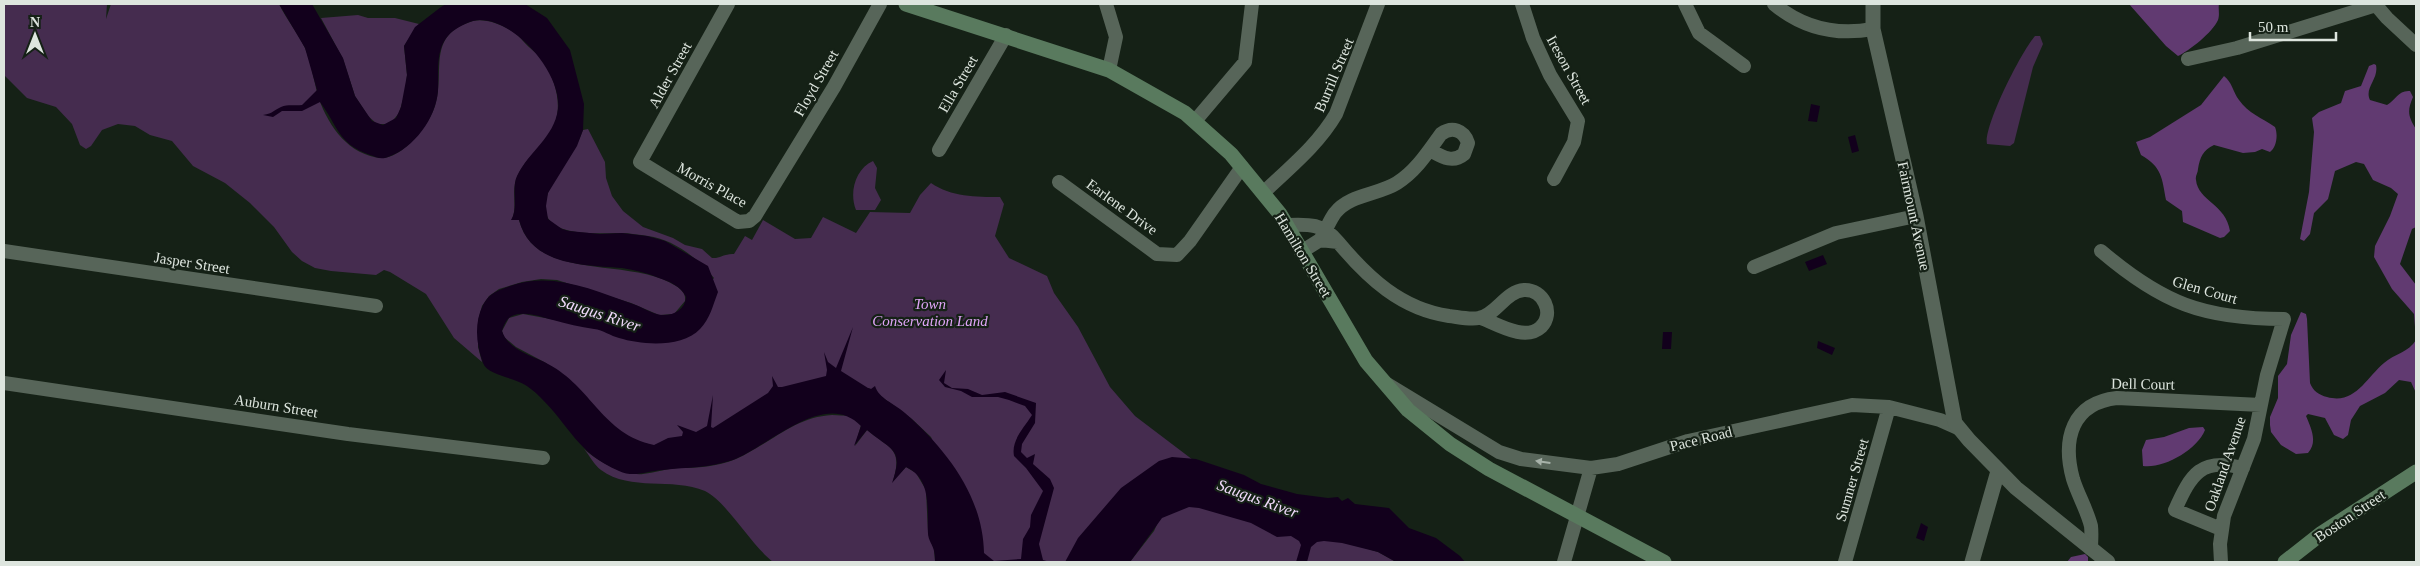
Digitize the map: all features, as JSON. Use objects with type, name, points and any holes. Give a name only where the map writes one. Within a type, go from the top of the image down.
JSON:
[{"type":"main road","name":"Hamilton Street","points":[[906,4],[1006,35],[1108,70],[1158,97],[1195,121],[1218,141],[1263,193],[1286,224],[1359,350],[1380,380],[1418,418],[1459,450],[1664,562]]},
{"type":"main road","name":"Boston Street","points":[[2285,562],[2322,534],[2416,472]]},
{"type":"street","name":"Alder Street","points":[[640,162],[728,4]]},
{"type":"street","name":"Floyd Street","points":[[778,178],[834,87],[880,4]]},
{"type":"street","points":[[1106,4],[1116,38],[1108,70]]},
{"type":"street","points":[[1195,121],[1245,62],[1252,4]]},
{"type":"street","name":"Burrill Street","points":[[1263,193],[1330,126],[1366,40],[1378,4]]},
{"type":"street","name":"Ireson Street","points":[[1522,4],[1533,38],[1550,75],[1578,121],[1574,142],[1554,179]]},
{"type":"street","points":[[1685,4],[1699,32],[1744,66]]},
{"type":"street","points":[[1774,4],[1794,19],[1815,28],[1846,31],[1873,29]]},
{"type":"street","name":"Fairmount Avenue","points":[[1873,4],[1873,29],[1916,216],[1953,415],[1958,428]]},
{"type":"street","points":[[2188,60],[2238,48],[2376,4],[2387,18],[2416,45]]},
{"type":"street","name":"Ella Street","points":[[939,150],[1006,35]]},
{"type":"street","points":[[1301,252],[1324,235],[1334,214],[1342,206],[1398,183],[1416,168],[1430,150]]},
{"type":"street","name":"Morris Place","points":[[640,162],[738,222],[748,221],[755,216],[778,178]]},
{"type":"street","name":"Earlene Drive","points":[[1059,182],[1157,254],[1177,255],[1190,241],[1242,167]]},
{"type":"street","points":[[1754,267],[1836,233],[1916,216]]},
{"type":"street","points":[[1286,224],[1310,225],[1338,242],[1367,275],[1403,301],[1436,314],[1480,318]]},
{"type":"street","name":"Jasper Street","points":[[4,251],[271,292],[376,306]]},
{"type":"street","name":"Glen Court","points":[[2100,251],[2140,282],[2184,304],[2226,315],[2284,319]]},
{"type":"street","name":"Oakland Avenue","points":[[2221,562],[2221,529],[2230,498],[2254,439],[2268,368],[2284,319]]},
{"type":"street","name":"Pace Road","points":[[1380,380],[1500,452],[1521,459],[1591,468],[1618,464],[1681,443],[1813,412],[1859,404],[1890,407],[1940,420],[1958,428],[2016,488],[2108,562]]},
{"type":"street","name":"Auburn Street","points":[[4,383],[348,434],[543,458]]},
{"type":"street","name":"Dell Court","points":[[2091,550],[2090,525],[2072,475],[2070,452],[2075,423],[2088,407],[2099,401],[2118,398],[2261,405]]},
{"type":"street","name":"Sumner Street","points":[[1845,562],[1890,407]]},
{"type":"street","points":[[2221,529],[2175,510],[2187,484],[2203,468],[2222,463],[2243,468]]},
{"type":"street","points":[[1564,562],[1591,468]]},
{"type":"street","points":[[1972,562],[1998,471]]},
{"type":"green space","points":[[4,4],[107,4],[106,19],[111,4],[279,4],[305,48],[319,99],[328,120],[350,145],[370,156],[381,158],[392,156],[407,146],[430,117],[438,93],[440,56],[448,35],[458,27],[479,20],[493,22],[507,28],[514,32],[538,55],[548,69],[555,88],[558,108],[553,128],[548,137],[524,165],[516,180],[512,219],[519,220],[528,240],[544,253],[564,261],[657,277],[680,289],[684,294],[685,301],[674,314],[659,315],[631,303],[557,280],[541,279],[522,282],[499,289],[489,296],[482,306],[478,321],[478,347],[482,362],[454,338],[426,294],[384,270],[376,275],[331,271],[315,268],[302,261],[292,252],[274,227],[250,203],[225,183],[193,166],[172,141],[150,135],[135,126],[118,124],[102,130],[91,146],[86,149],[80,145],[72,124],[56,107],[27,98],[4,75]]},
{"type":"green space","points":[[358,15],[368,18],[395,18],[419,24],[404,46],[407,75],[405,93],[399,113],[390,124],[377,124],[368,116],[355,96],[343,59],[321,18]]},
{"type":"green space","points":[[2035,36],[2040,36],[2043,44],[2033,67],[2014,143],[2010,146],[1987,144],[1987,135],[1997,106],[2021,56]]},
{"type":"green space","name":"Town Conservation Land","points":[[588,129],[605,162],[606,178],[612,196],[623,211],[643,227],[673,238],[685,245],[702,249],[712,258],[734,254],[745,236],[752,240],[763,220],[795,239],[811,238],[823,217],[856,233],[870,212],[910,213],[920,195],[931,183],[955,194],[1000,197],[1004,204],[995,236],[1009,258],[1047,276],[1054,293],[1078,327],[1110,387],[1135,416],[1197,463],[1095,562],[986,562],[931,437],[912,419],[871,389],[868,388],[710,434],[650,446],[628,441],[546,363],[516,347],[504,337],[502,331],[509,318],[523,314],[660,339],[714,278],[693,257],[667,241],[631,234],[568,231],[557,226],[549,219],[545,208],[551,185],[580,139],[583,130]]},
{"type":"green space","points":[[873,161],[877,168],[875,188],[881,200],[875,210],[856,210],[853,196],[855,182],[862,170]]},
{"type":"green space","points":[[832,415],[850,416],[861,425],[855,446],[867,430],[892,450],[896,462],[893,481],[906,467],[916,473],[926,490],[928,533],[934,549],[935,562],[773,562],[756,545],[730,513],[713,496],[705,491],[679,485],[638,483],[613,477],[601,470],[584,449],[612,467],[628,473],[636,474],[707,466],[736,459],[794,426],[818,417]]},
{"type":"green space","points":[[1183,495],[1305,532],[1299,562],[1130,562],[1154,531],[1161,516]]},
{"type":"green space","points":[[1313,532],[1378,552],[1396,562],[1301,562]]},
{"type":"shaded area","points":[[2129,4],[2219,4],[2219,18],[2206,35],[2194,46],[2178,56],[2166,46]]},
{"type":"shaded area","points":[[2376,65],[2376,70],[2369,91],[2370,100],[2387,105],[2406,91],[2410,91],[2413,97],[2409,113],[2416,129],[2416,227],[2412,229],[2400,264],[2416,285],[2416,340],[2414,314],[2392,289],[2374,257],[2375,246],[2390,216],[2398,194],[2391,188],[2373,180],[2364,164],[2356,162],[2335,171],[2328,199],[2314,213],[2310,234],[2304,241],[2300,239],[2309,192],[2314,132],[2312,118],[2319,112],[2341,103],[2345,91],[2361,86],[2369,66]]},
{"type":"shaded area","points":[[2224,76],[2243,105],[2275,127],[2277,137],[2274,147],[2270,152],[2262,149],[2243,153],[2214,145],[2203,154],[2196,180],[2202,193],[2218,209],[2227,222],[2230,231],[2220,238],[2183,222],[2182,211],[2166,200],[2160,174],[2148,159],[2141,155],[2136,142],[2150,137],[2201,105]]},
{"type":"shaded area","points":[[2301,312],[2306,314],[2307,319],[2310,383],[2317,392],[2327,397],[2337,398],[2353,394],[2384,363],[2405,350],[2416,340],[2416,393],[2411,382],[2399,380],[2385,393],[2360,406],[2351,420],[2348,435],[2343,439],[2334,435],[2325,418],[2308,414],[2306,416],[2313,444],[2308,453],[2296,454],[2281,445],[2271,432],[2270,417],[2278,398],[2278,376],[2287,364],[2291,335]]},
{"type":"shaded area","points":[[2203,427],[2205,430],[2201,437],[2178,457],[2160,464],[2143,466],[2142,450],[2146,440],[2164,437],[2189,428]]},
{"type":"shaded area","points":[[2085,554],[2088,557],[2088,562],[2067,562],[2071,557]]},
{"type":"water","name":"Saugus River","points":[[279,4],[312,4],[343,58],[355,96],[372,121],[383,125],[396,118],[401,107],[407,75],[404,46],[415,27],[441,7],[446,4],[525,4],[547,18],[570,50],[584,104],[583,130],[577,146],[548,193],[546,206],[548,219],[562,229],[569,231],[600,234],[622,233],[647,236],[665,241],[708,266],[718,292],[709,316],[700,329],[692,335],[673,342],[650,343],[628,340],[597,330],[522,314],[517,314],[507,320],[502,331],[505,338],[515,348],[548,364],[563,374],[576,385],[609,421],[622,431],[636,439],[654,445],[668,438],[682,436],[683,432],[677,425],[696,432],[707,426],[713,395],[711,427],[713,428],[768,393],[773,386],[772,376],[778,387],[782,387],[826,376],[824,352],[828,362],[836,368],[853,327],[841,371],[868,388],[871,389],[875,386],[883,398],[901,410],[920,427],[948,458],[969,493],[977,512],[982,532],[984,553],[994,561],[1021,559],[1023,539],[1030,527],[1031,515],[1043,491],[1026,468],[1014,456],[1016,439],[1032,415],[1025,406],[998,397],[972,397],[961,391],[945,387],[939,380],[946,370],[944,383],[952,388],[968,389],[982,395],[1005,392],[1036,403],[1035,423],[1022,444],[1021,452],[1027,458],[1035,454],[1033,464],[1050,479],[1054,488],[1039,544],[1043,560],[1050,562],[935,562],[935,555],[928,536],[926,496],[920,479],[906,467],[892,483],[897,463],[893,451],[867,430],[854,446],[861,426],[847,416],[831,413],[814,417],[797,424],[733,460],[707,466],[630,474],[619,471],[593,456],[533,390],[522,383],[494,373],[485,367],[479,348],[477,326],[485,301],[495,292],[510,286],[541,281],[557,281],[588,288],[661,315],[674,313],[681,309],[686,297],[675,285],[645,273],[622,268],[576,264],[547,255],[525,235],[519,220],[511,220],[514,210],[515,181],[517,176],[552,128],[556,119],[558,109],[557,95],[553,80],[545,65],[522,39],[494,22],[480,20],[461,26],[449,35],[441,49],[436,101],[433,111],[422,131],[398,153],[379,158],[359,151],[345,140],[320,102],[302,111],[282,111],[273,117],[263,115],[284,106],[302,105],[317,90],[305,48]]},
{"type":"water","points":[[1811,104],[1820,106],[1817,122],[1808,121]]},
{"type":"water","points":[[1855,135],[1859,151],[1852,153],[1848,137]]},
{"type":"water","points":[[1823,255],[1827,264],[1809,271],[1805,262]]},
{"type":"water","points":[[1663,332],[1672,332],[1671,349],[1662,349]]},
{"type":"water","points":[[1818,341],[1835,348],[1832,355],[1817,348]]},
{"type":"water","name":"Saugus River","points":[[1172,457],[1196,459],[1244,475],[1261,484],[1297,494],[1328,498],[1338,497],[1342,501],[1348,498],[1355,504],[1389,508],[1409,528],[1436,538],[1465,562],[1396,562],[1378,552],[1342,543],[1324,541],[1317,542],[1311,547],[1307,562],[1296,562],[1301,545],[1299,541],[1291,536],[1277,537],[1251,523],[1199,508],[1189,507],[1162,518],[1130,562],[1065,562],[1078,538],[1121,488],[1159,461]]},
{"type":"water","points":[[1921,523],[1928,527],[1924,541],[1916,538]]}]
